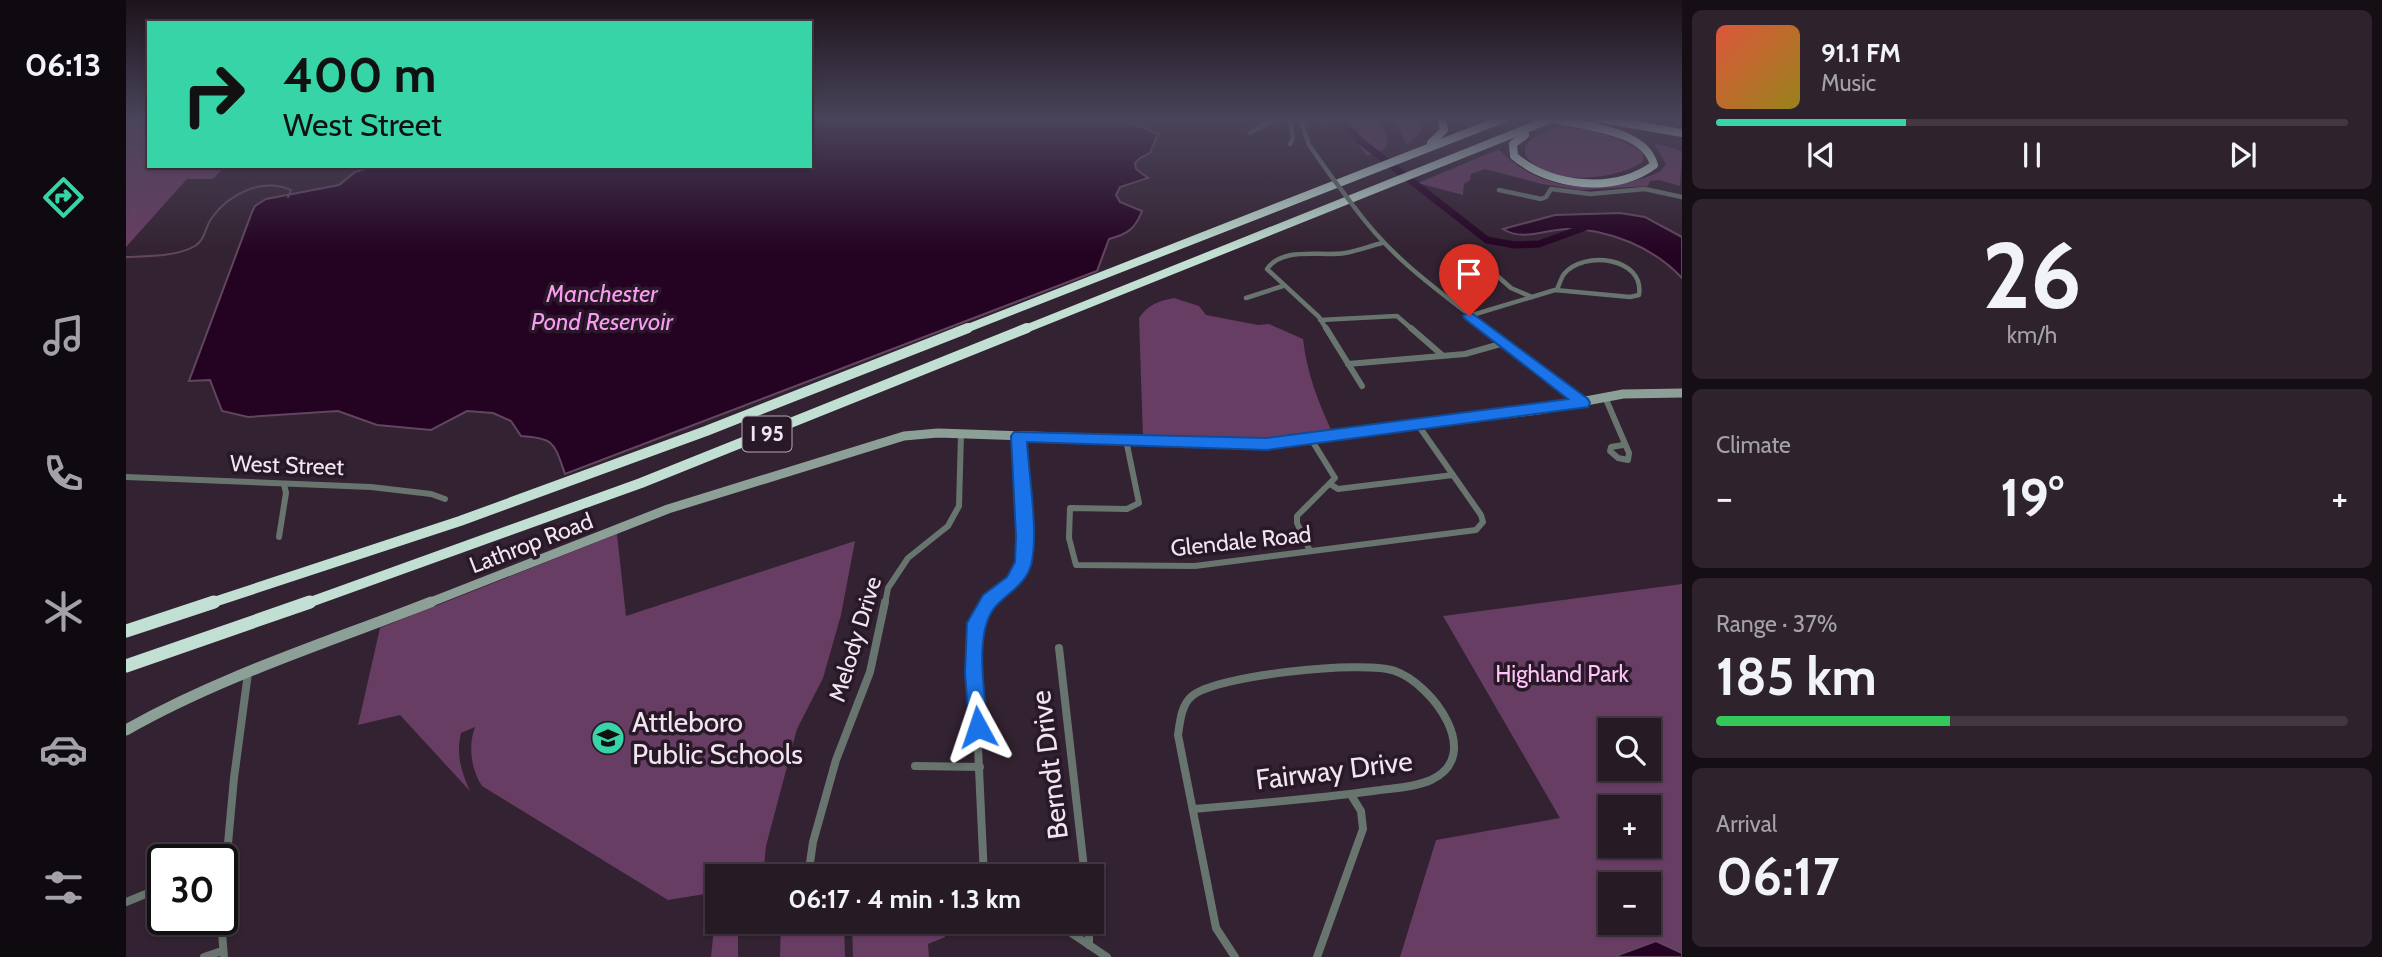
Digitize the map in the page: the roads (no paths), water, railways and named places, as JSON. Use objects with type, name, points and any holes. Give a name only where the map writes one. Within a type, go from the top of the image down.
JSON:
[{"type":"highway","name":"I 95","points":[[126,631],[386,546],[583,477],[1391,163]]},
{"type":"highway","name":"I 95","points":[[126,666],[432,560],[641,483],[1441,163]]},
{"type":"highway","points":[[1522,163],[1535,172],[1561,180],[1601,182],[1638,175],[1654,165],[1653,163]]},
{"type":"main road","points":[[961,434],[1267,444],[1583,403],[1639,392],[1682,393]]},
{"type":"main road","name":"Lathrop Road","points":[[126,730],[192,696],[248,673],[719,491],[821,463],[896,435],[961,434]]},
{"type":"street","points":[[1322,163],[1382,243],[1409,269],[1583,403]]},
{"type":"street","points":[[1499,190],[1541,199],[1546,197],[1551,189],[1590,194],[1645,189],[1682,197]]},
{"type":"street","points":[[1362,386],[1320,320],[1267,269],[1268,265],[1298,255],[1339,254],[1382,243]]},
{"type":"street","points":[[1469,316],[1557,290],[1630,297],[1639,295],[1642,290],[1640,281],[1632,271],[1622,264],[1602,259],[1586,262],[1565,273],[1557,290]]},
{"type":"street","points":[[1494,272],[1511,288],[1532,297]]},
{"type":"street","points":[[1246,298],[1283,286]]},
{"type":"street","points":[[1320,320],[1397,316],[1442,355]]},
{"type":"street","points":[[1348,363],[1483,351],[1504,343]]},
{"type":"street","points":[[1605,397],[1623,445]]},
{"type":"street","name":"Glendale Road","points":[[1126,440],[1139,503],[1127,509],[1070,508],[1068,523],[1071,553],[1076,565],[1195,566],[1476,530],[1482,526],[1481,514],[1418,425]]},
{"type":"street","name":"Melody Drive","points":[[811,864],[823,803],[847,727],[870,672],[888,588],[908,558],[948,526],[959,506],[961,434]]},
{"type":"street","points":[[985,864],[973,639],[981,611],[1013,583],[1023,562],[1025,536],[1019,436]]},
{"type":"street","points":[[1310,551],[1297,523],[1297,516],[1335,478],[1311,439]]},
{"type":"street","points":[[1330,484],[1338,489],[1452,475]]},
{"type":"street","name":"West Street","points":[[126,477],[408,491],[445,499]]},
{"type":"street","points":[[279,537],[286,493],[284,484]]},
{"type":"street","name":"Berndt Drive","points":[[1059,648],[1083,864]]},
{"type":"street","name":"Fairway Drive","points":[[1194,809],[1351,794],[1426,782],[1439,775],[1450,761],[1453,749],[1446,715],[1435,699],[1405,675],[1373,665],[1229,683],[1205,688],[1193,695],[1180,718],[1178,735],[1216,928],[1235,957]]},
{"type":"street","points":[[226,844],[236,739],[248,673]]},
{"type":"street","points":[[915,766],[980,767]]},
{"type":"street","points":[[1317,957],[1357,852],[1363,829],[1361,811],[1351,794]]},
{"type":"street","points":[[126,902],[147,893]]},
{"type":"street","points":[[1073,934],[1107,957]]},
{"type":"street","points":[[1089,934],[1089,945]]},
{"type":"street","points":[[204,957],[223,954],[223,935]]},
{"type":"water","name":"Manchester Pond Reservoir","points":[[812,163],[1135,163],[1136,169],[1148,178],[1120,187],[1116,195],[1120,202],[1142,211],[1130,230],[1109,239],[1097,271],[565,474],[552,444],[541,438],[521,436],[511,421],[493,413],[467,411],[431,430],[377,425],[338,411],[248,417],[222,411],[210,380],[189,381],[255,206],[266,199],[339,185],[355,172],[369,168],[812,168]]},
{"type":"water","points":[[1620,213],[1645,217],[1682,237],[1682,278],[1645,249],[1600,232],[1568,229],[1527,235],[1503,229],[1555,215]]},
{"type":"water","points":[[1656,941],[1682,953],[1682,957],[1613,957]]},
{"type":"waterway","points":[[1388,163],[1487,240],[1515,245],[1539,244],[1588,226]]},
{"type":"waterway","points":[[126,189],[151,168]]},
{"type":"waterway","points":[[126,257],[170,254],[195,246],[201,241],[209,222],[218,210],[236,195],[247,190],[280,186],[291,190],[288,197]]},
{"type":"waterway","points":[[126,198],[137,204],[134,214],[126,220]]},
{"type":"place","name":"Attleboro Public Schools","points":[[608,738]]},
{"type":"park label","name":"Highland Park","points":[[1562,674]]}]
